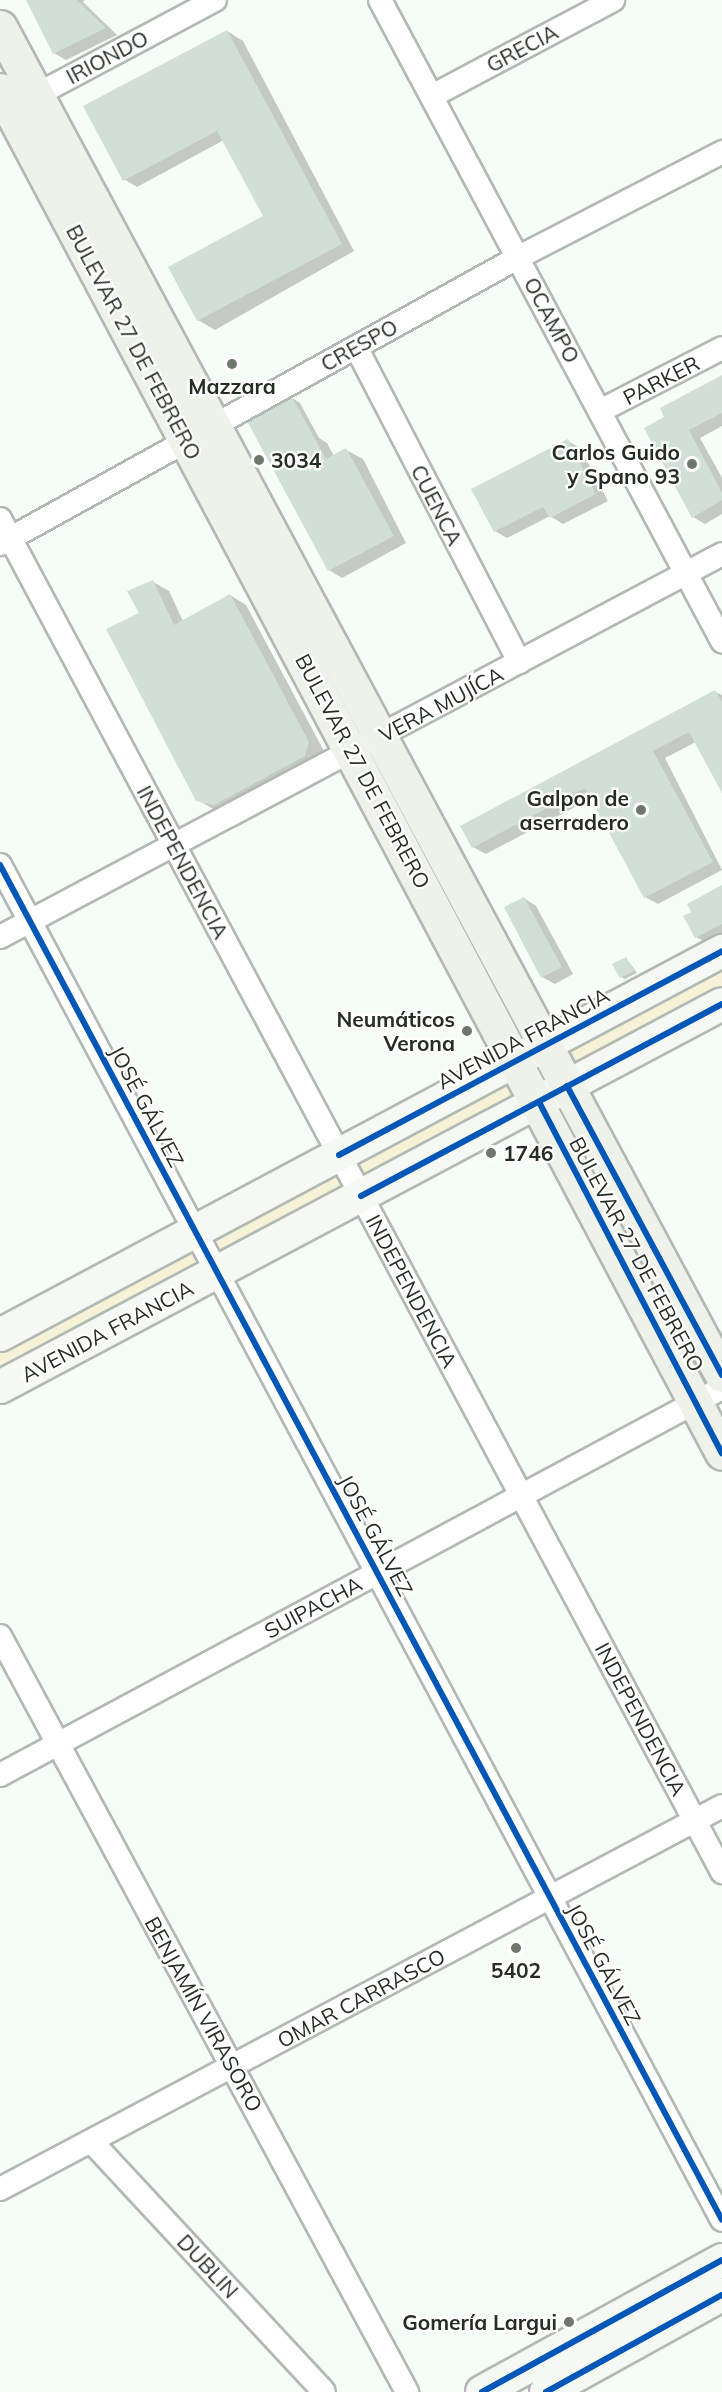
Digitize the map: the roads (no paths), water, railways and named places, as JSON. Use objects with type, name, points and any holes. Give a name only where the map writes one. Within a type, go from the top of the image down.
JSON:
[{"type":"main road","name":"BULEVAR 27 DE FEBRERO","points":[[0,27],[11,102],[199,431],[531,1053],[567,1086],[722,1375]]},
{"type":"main road","name":"AVENIDA FRANCIA","points":[[0,1335],[722,951]]},
{"type":"main road","name":"AVENIDA FRANCIA","points":[[0,1388],[722,1004]]},
{"type":"main road","name":"BULEVAR 27 DE FEBRERO","points":[[531,1053],[538,1102],[709,1395],[722,1453]]},
{"type":"main road","points":[[482,2392],[722,2260]]},
{"type":"main road","points":[[560,2389],[722,2295]]},
{"type":"street","name":"IRIONDO","points":[[11,102],[192,5],[215,0]]},
{"type":"street","name":"OCAMPO","points":[[380,0],[722,641]]},
{"type":"street","name":"GRECIA","points":[[432,96],[613,0]]},
{"type":"street","name":"CRESPO","points":[[4,534],[356,347],[519,257],[722,152]]},
{"type":"street","name":"CUENCA","points":[[356,347],[519,662]]},
{"type":"street","name":"PARKER","points":[[600,411],[722,348]]},
{"type":"street","name":"INDEPENDENCIA","points":[[4,534],[174,845],[722,1872]]},
{"type":"street","name":"VERA MUJÍCA","points":[[0,938],[722,554]]},
{"type":"street","name":"JOSÉ GÁLVEZ","points":[[0,865],[722,2220]]},
{"type":"street","name":"SUIPACHA","points":[[0,1775],[709,1395]]},
{"type":"street","name":"BENJAMÍN VIRASORO","points":[[0,1636],[407,2392]]},
{"type":"street","name":"OMAR CARRASCO","points":[[0,2189],[722,1806]]},
{"type":"street","name":"DUBLIN","points":[[91,2141],[324,2392]]},
{"type":"street","points":[[550,2355],[560,2389]]},
{"type":"place","name":"Mazzara","points":[[232,364]]},
{"type":"place","name":"3034","points":[[259,460]]},
{"type":"place","name":"Carlos Guido y Spano 93","points":[[692,464]]},
{"type":"place","name":"Galpon de aserradero","points":[[641,810]]},
{"type":"place","name":"Neumáticos Verona","points":[[467,1031]]},
{"type":"place","name":"1746","points":[[491,1153]]},
{"type":"place","name":"5402","points":[[516,1948]]},
{"type":"place","name":"Gomería Largui","points":[[569,2322]]}]
